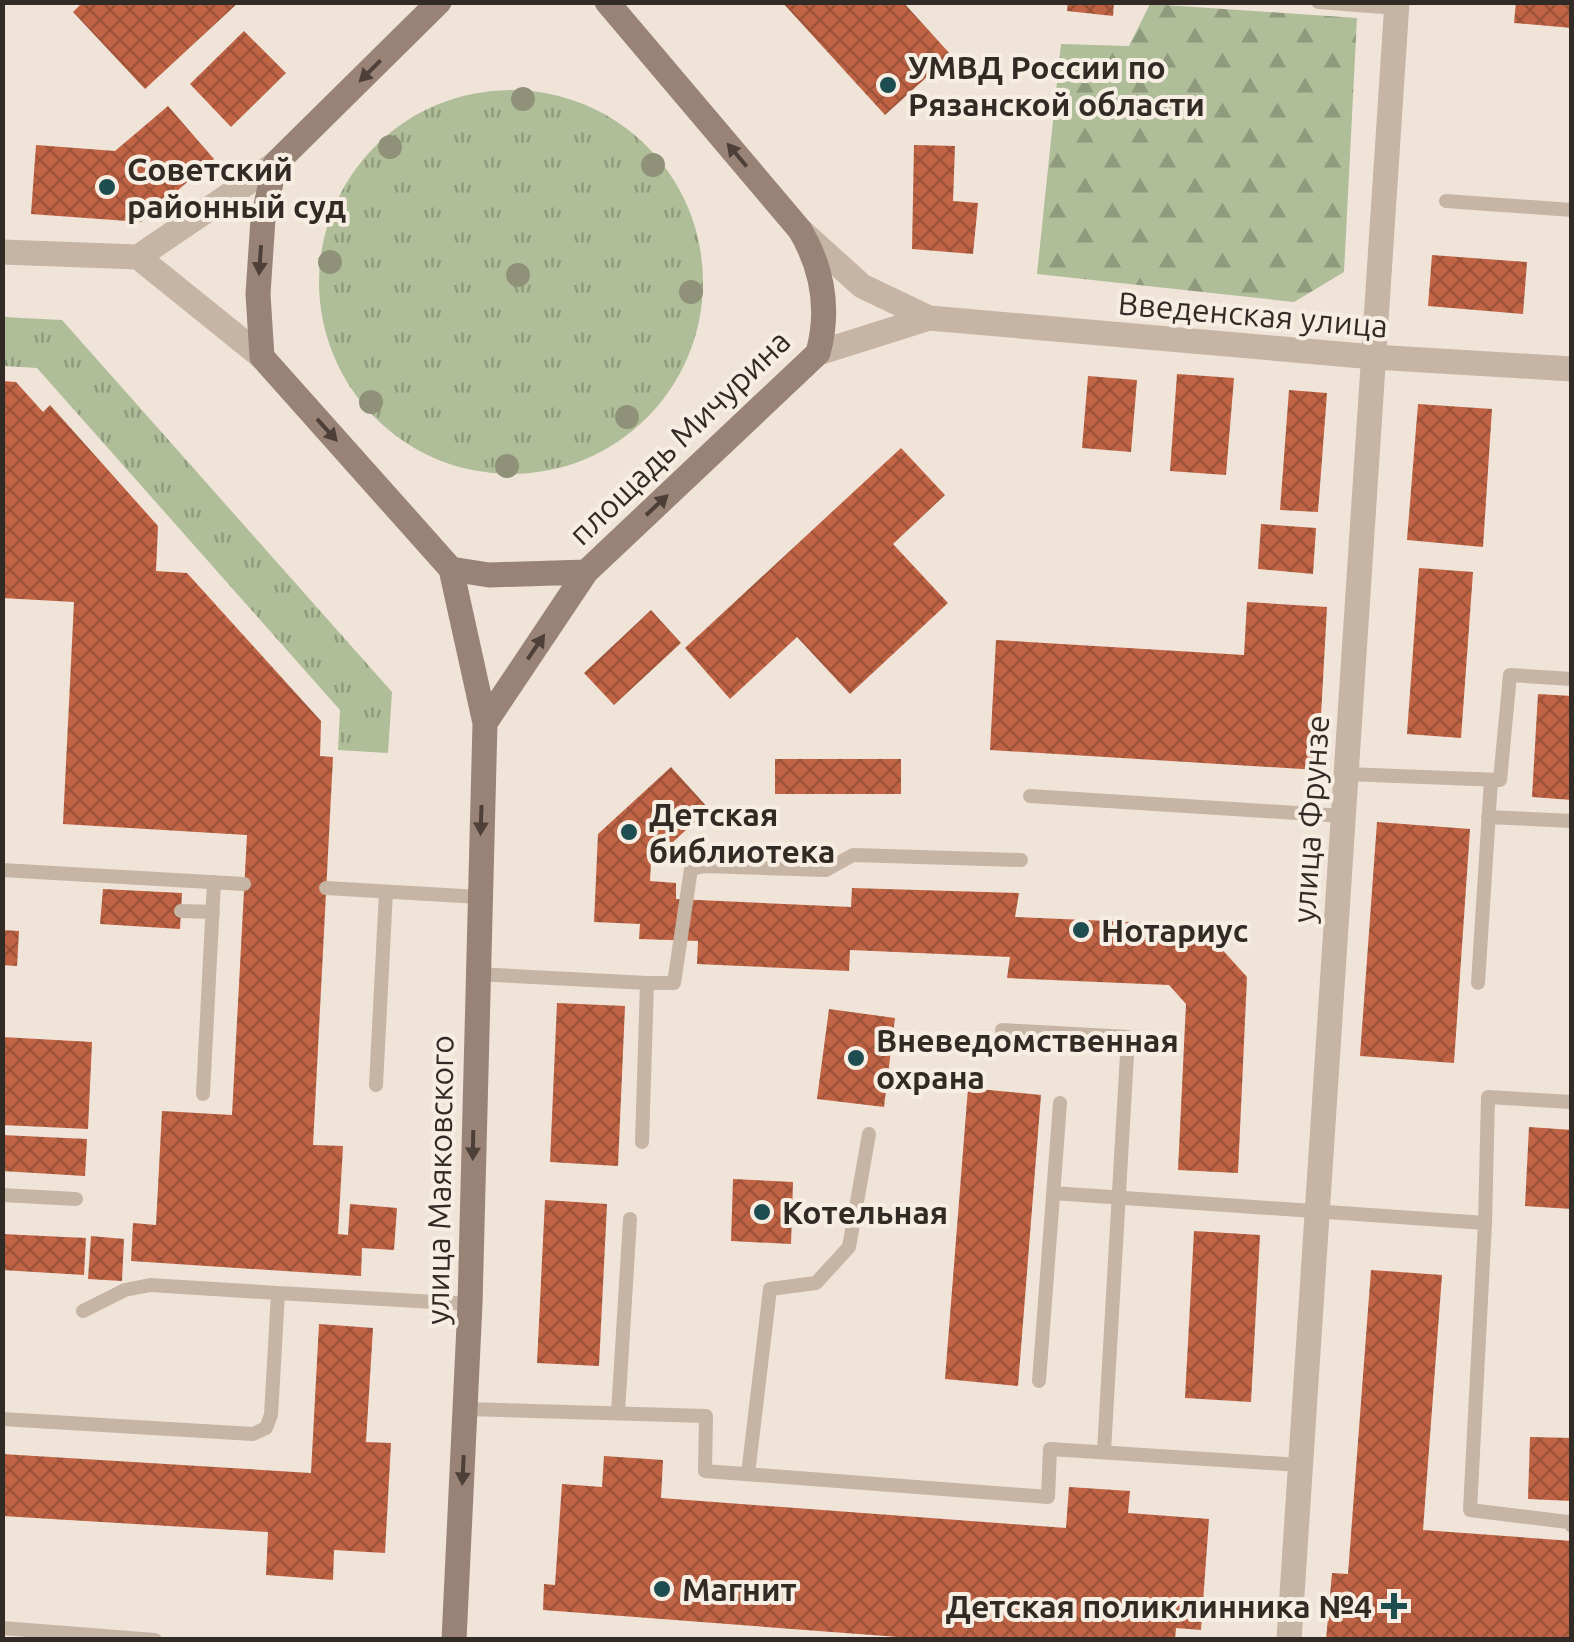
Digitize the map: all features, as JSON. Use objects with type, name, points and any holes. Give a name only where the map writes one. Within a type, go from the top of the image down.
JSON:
[{"type":"street","points":[[2,252],[138,257],[275,164],[439,2]]},
{"type":"street","name":"площадь Мичурина","points":[[450,569],[489,575],[586,572],[818,353],[826,321],[817,259],[800,230],[608,2]]},
{"type":"street","name":"улица Фрунзе","points":[[1289,1640],[1397,5]]},
{"type":"street","points":[[262,357],[258,294],[263,219],[275,164]]},
{"type":"street","name":"Введенская улица","points":[[800,230],[862,286],[929,318],[1374,357],[1572,369]]},
{"type":"street","points":[[138,257],[262,357],[450,569]]},
{"type":"street","name":"Введенская улица","points":[[818,353],[929,318]]},
{"type":"street","name":"улица Маяковского","points":[[450,569],[485,722],[470,1304],[454,1640]]},
{"type":"street","points":[[485,722],[586,572]]},
{"type":"lane","points":[[1318,2],[1397,5]]},
{"type":"lane","points":[[1446,201],[1572,210]]},
{"type":"lane","points":[[1346,774],[1500,780],[1510,674],[1572,680]]},
{"type":"lane","points":[[1478,983],[1490,780]]},
{"type":"lane","points":[[1030,796],[1343,816]]},
{"type":"lane","points":[[1488,817],[1572,821]]},
{"type":"lane","points":[[476,974],[674,983],[691,869],[705,866],[826,870],[853,855],[1021,860]]},
{"type":"lane","points":[[2,870],[244,884]]},
{"type":"lane","points":[[203,1094],[214,882]]},
{"type":"lane","points":[[326,888],[479,896]]},
{"type":"lane","points":[[376,1085],[386,892]]},
{"type":"lane","points":[[181,911],[213,912]]},
{"type":"lane","points":[[642,1142],[647,983]]},
{"type":"lane","points":[[1002,1030],[1128,1037],[1104,1451]]},
{"type":"lane","points":[[1572,1102],[1488,1097],[1470,1510],[1568,1522],[1572,1526]]},
{"type":"lane","points":[[1039,1380],[1060,1103]]},
{"type":"lane","points":[[748,1474],[770,1289],[816,1283],[849,1248],[869,1134]]},
{"type":"lane","points":[[1053,1193],[1317,1208],[1485,1223]]},
{"type":"lane","points":[[2,1196],[76,1199]]},
{"type":"lane","points":[[618,1414],[630,1219]]},
{"type":"lane","points":[[83,1311],[125,1290],[150,1285],[470,1304]]},
{"type":"lane","points":[[2,1419],[253,1434],[266,1428],[271,1415],[278,1293]]},
{"type":"lane","points":[[466,1409],[706,1416],[705,1471],[1048,1496],[1050,1449],[1300,1465]]},
{"type":"lane","points":[[2,1628],[155,1640]]},
{"type":"green space","points":[[1150,4],[1357,18],[1344,272],[1294,302],[1037,274],[1061,44],[1129,46]]},
{"type":"green space","points":[[492,90],[530,90],[567,98],[602,112],[633,133],[660,160],[689,208],[700,244],[700,320],[689,356],[660,404],[633,431],[602,452],[567,466],[530,474],[492,474],[455,466],[420,452],[389,431],[362,404],[341,373],[327,338],[319,301],[319,263],[327,226],[341,191],[362,160],[389,133],[420,112],[455,98]]},
{"type":"green space","points":[[2,317],[62,320],[392,692],[388,753],[338,750],[340,710],[37,368],[3,366]]},
{"type":"building","points":[[83,2],[239,2],[145,89],[73,12]]},
{"type":"building","name":"УМВД России по Рязанской области","points":[[782,2],[903,2],[951,55],[885,115]]},
{"type":"building","points":[[1068,2],[1114,2],[1113,16],[1067,11]]},
{"type":"building","points":[[1516,2],[1572,2],[1572,28],[1514,23]]},
{"type":"building","points":[[244,31],[286,73],[231,127],[190,84]]},
{"type":"building","name":"Советский районный суд","points":[[168,106],[214,159],[141,222],[31,214],[36,145],[115,151]]},
{"type":"building","points":[[914,145],[955,146],[953,201],[978,203],[973,254],[912,249]]},
{"type":"building","points":[[1432,255],[1527,262],[1523,314],[1428,306]]},
{"type":"building","points":[[1177,374],[1234,378],[1226,475],[1170,471]]},
{"type":"building","points":[[1088,376],[1137,380],[1131,452],[1082,448]]},
{"type":"building","points":[[2,381],[16,382],[43,412],[50,405],[158,526],[156,571],[187,573],[321,721],[320,756],[333,757],[313,1145],[343,1146],[338,1234],[348,1235],[350,1204],[397,1208],[394,1250],[362,1248],[361,1276],[131,1261],[133,1223],[156,1225],[162,1111],[232,1115],[247,835],[63,824],[74,602],[2,598]]},
{"type":"building","points":[[1289,390],[1327,393],[1318,512],[1280,510]]},
{"type":"building","points":[[1418,404],[1492,409],[1483,547],[1407,540]]},
{"type":"building","points":[[901,448],[945,495],[893,544],[948,603],[850,694],[797,637],[730,699],[685,648]]},
{"type":"building","points":[[1261,524],[1316,528],[1313,574],[1258,569]]},
{"type":"building","points":[[1419,568],[1473,572],[1461,738],[1407,734]]},
{"type":"building","points":[[1247,602],[1327,607],[1318,770],[990,750],[996,640],[1244,655]]},
{"type":"building","points":[[651,610],[681,643],[614,705],[584,673]]},
{"type":"building","points":[[1538,694],[1572,696],[1572,800],[1532,797]]},
{"type":"building","points":[[775,759],[901,759],[901,794],[775,794]]},
{"type":"building","points":[[671,767],[709,809],[651,862],[650,881],[676,883],[676,899],[851,907],[852,888],[1019,893],[1015,917],[1200,925],[1247,977],[1238,1173],[1178,1170],[1186,1004],[1169,985],[1007,978],[1010,957],[850,950],[849,971],[697,964],[698,941],[639,939],[640,924],[594,922],[598,834]]},
{"type":"building","points":[[1377,822],[1470,829],[1454,1063],[1360,1056]]},
{"type":"building","points":[[103,889],[182,893],[180,929],[100,924]]},
{"type":"building","points":[[2,930],[19,931],[17,966],[2,965]]},
{"type":"building","points":[[557,1003],[625,1006],[618,1166],[550,1162]]},
{"type":"building","name":"Вневедомственная охрана","points":[[829,1009],[895,1018],[884,1107],[817,1099]]},
{"type":"building","points":[[2,1037],[92,1042],[88,1129],[2,1125]]},
{"type":"building","points":[[968,1088],[1041,1095],[1018,1386],[945,1379]]},
{"type":"building","points":[[1529,1127],[1572,1130],[1572,1209],[1525,1206]]},
{"type":"building","points":[[2,1135],[87,1139],[85,1176],[2,1171]]},
{"type":"building","name":"Котельная","points":[[733,1179],[793,1182],[791,1244],[731,1241]]},
{"type":"building","points":[[545,1200],[607,1204],[599,1366],[537,1363]]},
{"type":"building","points":[[1194,1231],[1260,1235],[1251,1402],[1185,1398]]},
{"type":"building","points":[[2,1234],[86,1238],[84,1275],[2,1270]]},
{"type":"building","points":[[91,1236],[124,1239],[122,1281],[88,1279]]},
{"type":"building","points":[[1371,1270],[1442,1275],[1423,1530],[1572,1541],[1572,1640],[1326,1640],[1332,1573],[1348,1574]]},
{"type":"building","points":[[319,1324],[373,1328],[366,1442],[391,1443],[385,1553],[334,1550],[333,1580],[266,1575],[268,1532],[2,1516],[2,1454],[311,1473]]},
{"type":"building","points":[[1530,1437],[1572,1438],[1572,1501],[1528,1499]]},
{"type":"building","points":[[604,1456],[663,1460],[661,1498],[1066,1528],[1069,1487],[1130,1491],[1128,1513],[1209,1519],[1201,1630],[1176,1628],[1175,1640],[938,1640],[543,1610],[544,1584],[555,1585],[562,1484],[602,1487]]},
{"type":"place","name":"УМВД России по Рязанской области","points":[[888,85]]},
{"type":"place","name":"Советский районный суд","points":[[107,187]]},
{"type":"place","name":"Детская библиотека","points":[[629,832]]},
{"type":"place","name":"Нотариус","points":[[1081,930]]},
{"type":"place","name":"Вневедомственная охрана","points":[[856,1058]]},
{"type":"place","name":"Котельная","points":[[762,1212]]},
{"type":"place","name":"Магнит","points":[[662,1589]]},
{"type":"place","name":"Детская поликлинника №4","points":[[1394,1606]]}]
